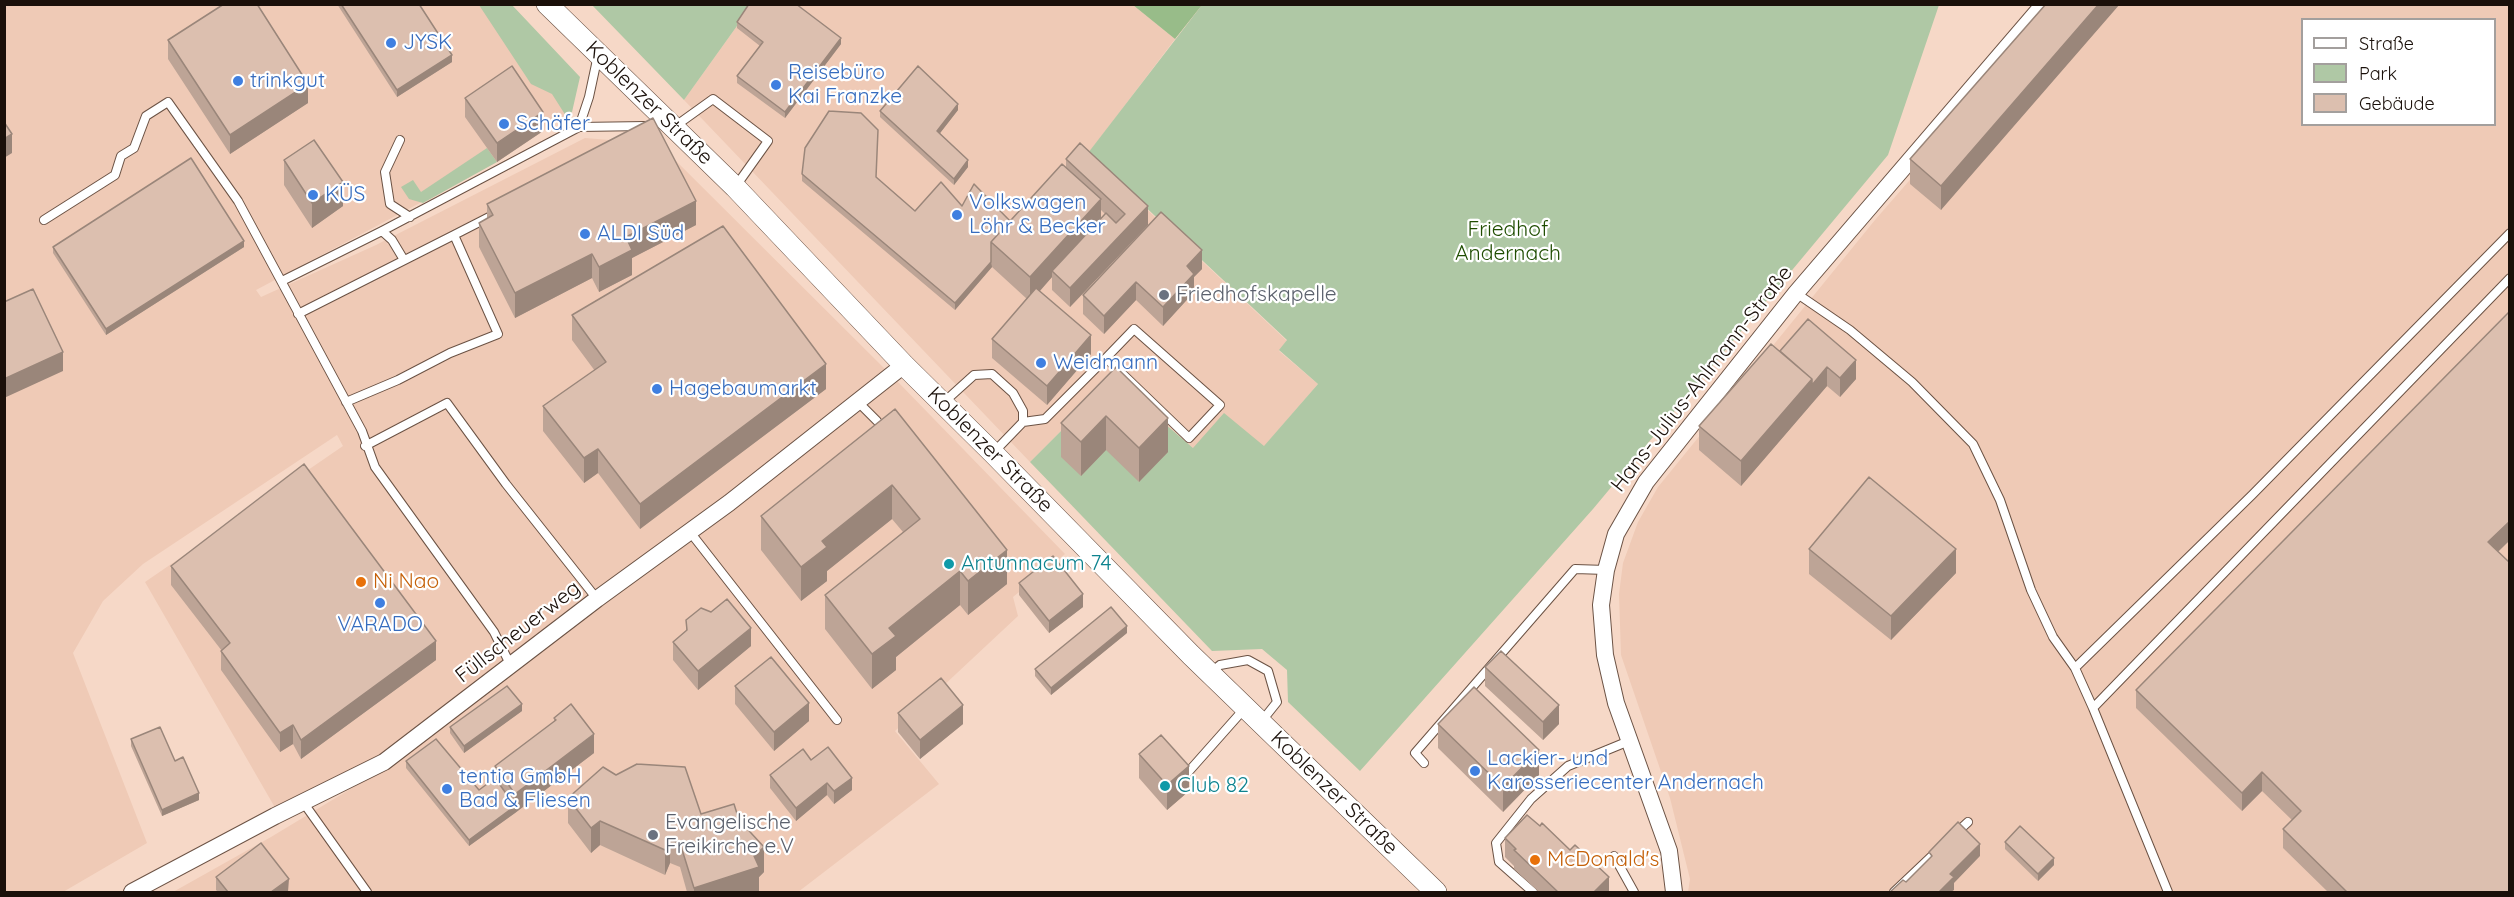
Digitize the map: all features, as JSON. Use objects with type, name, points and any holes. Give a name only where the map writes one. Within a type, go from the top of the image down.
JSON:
[{"type":"street","name":"Koblenzer Straße","points":[[547,4],[735,187],[904,365],[1210,673],[1436,892]]},
{"type":"street","name":"Hans-Julius-Ahlmann-Straße","points":[[1673,891],[1669,851],[1609,680],[1605,655],[1601,605],[1605,570],[1619,527],[1646,482],[1796,293],[2044,4]]},
{"type":"street","name":"Füllscheuerweg","points":[[142,890],[303,802],[384,762],[690,531],[904,365]]},
{"type":"lane","points":[[579,127],[589,97],[598,53]]},
{"type":"lane","points":[[282,281],[410,217],[579,127],[675,127],[713,99],[768,141],[735,187]]},
{"type":"lane","points":[[44,220],[115,175],[122,156],[134,148],[146,116],[168,102],[237,201],[362,431],[365,446],[375,467],[494,632],[511,667]]},
{"type":"lane","points":[[400,140],[385,172],[390,204],[410,217]]},
{"type":"lane","points":[[298,314],[506,208]]},
{"type":"lane","points":[[382,231],[392,240],[404,260]]},
{"type":"lane","points":[[2075,668],[2260,487],[2510,233]]},
{"type":"lane","points":[[346,402],[398,380],[450,353],[498,334],[454,235]]},
{"type":"lane","points":[[2093,708],[2510,278]]},
{"type":"lane","points":[[1796,293],[1850,330],[1912,382],[1973,444],[2000,500],[2031,590],[2054,637],[2075,668],[2168,892]]},
{"type":"lane","points":[[993,453],[1023,422],[1045,419],[1134,329],[1220,405],[1189,438],[1106,358]]},
{"type":"lane","points":[[942,403],[974,375],[992,374],[1013,393],[1023,411],[1023,422]]},
{"type":"lane","points":[[858,402],[877,421]]},
{"type":"lane","points":[[365,446],[447,403],[506,484],[597,599]]},
{"type":"lane","points":[[690,531],[837,720]]},
{"type":"lane","points":[[1424,763],[1415,753],[1575,568],[1605,570]]},
{"type":"lane","points":[[1180,781],[1253,715],[1277,702],[1268,671],[1248,660],[1220,665],[1210,673]]},
{"type":"lane","points":[[1533,892],[1499,862],[1496,843],[1531,799],[1568,766],[1629,741]]},
{"type":"lane","points":[[303,802],[367,892]]},
{"type":"lane","points":[[1951,838],[1968,822]]},
{"type":"lane","points":[[1893,892],[1943,846]]},
{"type":"lane","points":[[1614,856],[1634,892]]},
{"type":"shaded area","points":[[4,5],[511,5],[572,112],[497,162],[256,290],[261,297],[376,245],[585,138],[659,144],[899,383],[1065,554],[1013,597],[1018,616],[895,731],[939,784],[798,892],[173,892],[271,837],[382,770],[281,818],[145,582],[343,446],[337,435],[143,564],[103,601],[73,653],[147,843],[63,892],[5,892]]},
{"type":"shaded area","points":[[752,5],[1133,5],[1175,39],[1088,154],[1287,341],[1279,351],[1318,384],[1264,447],[1193,448],[1113,379],[1030,462],[684,100]]},
{"type":"shaded area","points":[[2062,5],[2509,5],[2509,892],[1688,892],[1690,879],[1670,798],[1621,655],[1619,594],[1623,563],[1638,522],[1658,487],[1875,220]]},
{"type":"green space","points":[[479,5],[512,5],[580,77],[572,112],[566,116],[552,94],[531,84]]},
{"type":"green space","points":[[592,5],[752,5],[684,100]]},
{"type":"green space","points":[[1133,5],[1202,5],[1175,39]]},
{"type":"green space","name":"Friedhof Andernach","points":[[1202,5],[1939,5],[1888,155],[1593,509],[1360,771],[1288,702],[1287,670],[1262,649],[1212,651],[1030,462],[1113,379],[1193,448],[1224,413],[1264,446],[1318,384],[1279,350],[1287,340],[1088,153]]},
{"type":"green space","points":[[487,148],[497,162],[423,203],[409,199],[401,187],[413,180],[421,192]]},
{"type":"building","name":"trinkgut","points":[[224,4],[257,4],[308,84],[230,135],[168,40]]},
{"type":"building","points":[[341,4],[419,4],[452,55],[397,90]]},
{"type":"building","points":[[749,4],[796,4],[841,38],[785,112],[737,76],[763,42],[737,22]]},
{"type":"building","points":[[2046,4],[2099,4],[1941,186],[1910,159]]},
{"type":"building","points":[[512,66],[543,112],[497,143],[465,98]]},
{"type":"building","points":[[918,66],[958,104],[937,131],[968,160],[954,179],[880,111]]},
{"type":"building","name":"Volkswagen Löhr & Becker","points":[[829,111],[861,113],[878,130],[876,177],[915,211],[941,182],[962,206],[974,184],[1010,221],[991,242],[991,262],[955,303],[802,174],[805,148]]},
{"type":"building","name":"ALDI Süd","points":[[653,118],[696,201],[626,237],[632,250],[599,267],[592,254],[515,293],[479,223],[493,215],[487,204]]},
{"type":"building","points":[[4,122],[12,134],[4,139]]},
{"type":"building","points":[[314,140],[343,182],[312,203],[284,160]]},
{"type":"building","points":[[1080,143],[1148,206],[1070,288],[1052,271],[1106,213],[1116,223],[1125,214],[1066,159]]},
{"type":"building","points":[[191,158],[244,241],[106,329],[53,247]]},
{"type":"building","points":[[1062,164],[1101,199],[1030,277],[991,242]]},
{"type":"building","points":[[1161,212],[1202,250],[1187,266],[1194,274],[1163,307],[1136,282],[1104,316],[1083,295]]},
{"type":"building","points":[[723,226],[826,364],[640,504],[598,449],[584,458],[543,406],[606,362],[572,315]]},
{"type":"building","points":[[1036,288],[1091,335],[1047,386],[992,339]]},
{"type":"building","points":[[33,289],[63,352],[4,379],[4,302]]},
{"type":"building","points":[[2510,311],[2510,521],[2488,542],[2510,563],[2510,892],[2347,892],[2283,829],[2301,811],[2262,772],[2242,793],[2136,690]]},
{"type":"building","points":[[1808,319],[1856,360],[1840,378],[1827,367],[1812,385],[1812,379],[1780,351]]},
{"type":"building","points":[[1771,344],[1812,379],[1741,461],[1699,426]]},
{"type":"building","points":[[1116,367],[1168,418],[1139,448],[1106,416],[1081,442],[1061,423]]},
{"type":"building","points":[[895,409],[1007,550],[968,581],[960,571],[889,628],[896,636],[872,654],[825,595],[920,519],[892,485],[822,541],[827,547],[801,567],[761,516]]},
{"type":"building","points":[[304,464],[436,641],[301,740],[293,725],[280,733],[221,651],[230,643],[171,566]]},
{"type":"building","points":[[1869,477],[1956,549],[1891,616],[1809,549]]},
{"type":"building","points":[[1053,556],[1083,594],[1049,621],[1019,583]]},
{"type":"building","points":[[727,599],[751,628],[698,671],[673,642],[687,630],[686,620],[701,608],[711,612]]},
{"type":"building","points":[[1111,607],[1127,626],[1051,688],[1035,669]]},
{"type":"building","points":[[1501,651],[1559,705],[1543,722],[1485,667]]},
{"type":"building","points":[[771,657],[809,703],[774,732],[735,686]]},
{"type":"building","points":[[941,678],[963,705],[920,740],[898,713]]},
{"type":"building","points":[[507,686],[522,704],[464,746],[450,727]]},
{"type":"building","points":[[1474,687],[1539,750],[1503,787],[1438,724]]},
{"type":"building","points":[[571,704],[594,734],[515,794],[495,766],[556,720],[554,718]]},
{"type":"building","points":[[160,727],[175,761],[183,757],[199,793],[162,810],[131,739]]},
{"type":"building","points":[[1161,735],[1189,766],[1167,785],[1139,754]]},
{"type":"building","points":[[436,739],[479,790],[495,778],[515,806],[469,840],[406,761]]},
{"type":"building","points":[[828,747],[852,778],[834,791],[827,783],[796,808],[770,775],[803,749],[811,760]]},
{"type":"building","points":[[637,764],[685,767],[701,814],[734,804],[739,820],[764,847],[754,856],[759,867],[694,888],[680,843],[670,839],[665,850],[600,821],[591,828],[568,798],[603,767],[616,775]]},
{"type":"building","points":[[1527,815],[1540,826],[1542,823],[1570,850],[1575,845],[1609,877],[1594,892],[1558,892],[1514,850],[1516,849],[1505,838]]},
{"type":"building","points":[[1958,822],[1980,844],[1950,874],[1954,877],[1939,892],[1890,892],[1903,880],[1906,882],[1932,856],[1929,852]]},
{"type":"building","points":[[2020,826],[2054,858],[2038,874],[2005,842]]},
{"type":"building","points":[[261,843],[289,879],[271,892],[228,892],[216,877]]},
{"type":"place","name":"JYSK","points":[[391,43]]},
{"type":"place","name":"trinkgut","points":[[238,81]]},
{"type":"place","name":"Reisebüro Kai Franzke","points":[[776,85]]},
{"type":"place","name":"Schäfer","points":[[504,124]]},
{"type":"place","name":"KÜS","points":[[313,195]]},
{"type":"place","name":"Volkswagen Löhr & Becker","points":[[957,215]]},
{"type":"place","name":"ALDI Süd","points":[[585,234]]},
{"type":"place","name":"Friedhofskapelle","points":[[1164,295]]},
{"type":"place","name":"Weidmann","points":[[1041,363]]},
{"type":"place","name":"Hagebaumarkt","points":[[657,389]]},
{"type":"place","name":"Antunnacum 74","points":[[949,564]]},
{"type":"place","name":"Ni Nao","points":[[361,582]]},
{"type":"place","name":"VARADO","points":[[380,603]]},
{"type":"place","name":"Lackier- und Karosseriecenter Andernach","points":[[1475,771]]},
{"type":"place","name":"Club 82","points":[[1165,786]]},
{"type":"place","name":"tentia GmbH Bad & Fliesen","points":[[447,789]]},
{"type":"place","name":"Evangelische Freikirche e.V","points":[[653,835]]},
{"type":"place","name":"McDonald's","points":[[1535,860]]}]
